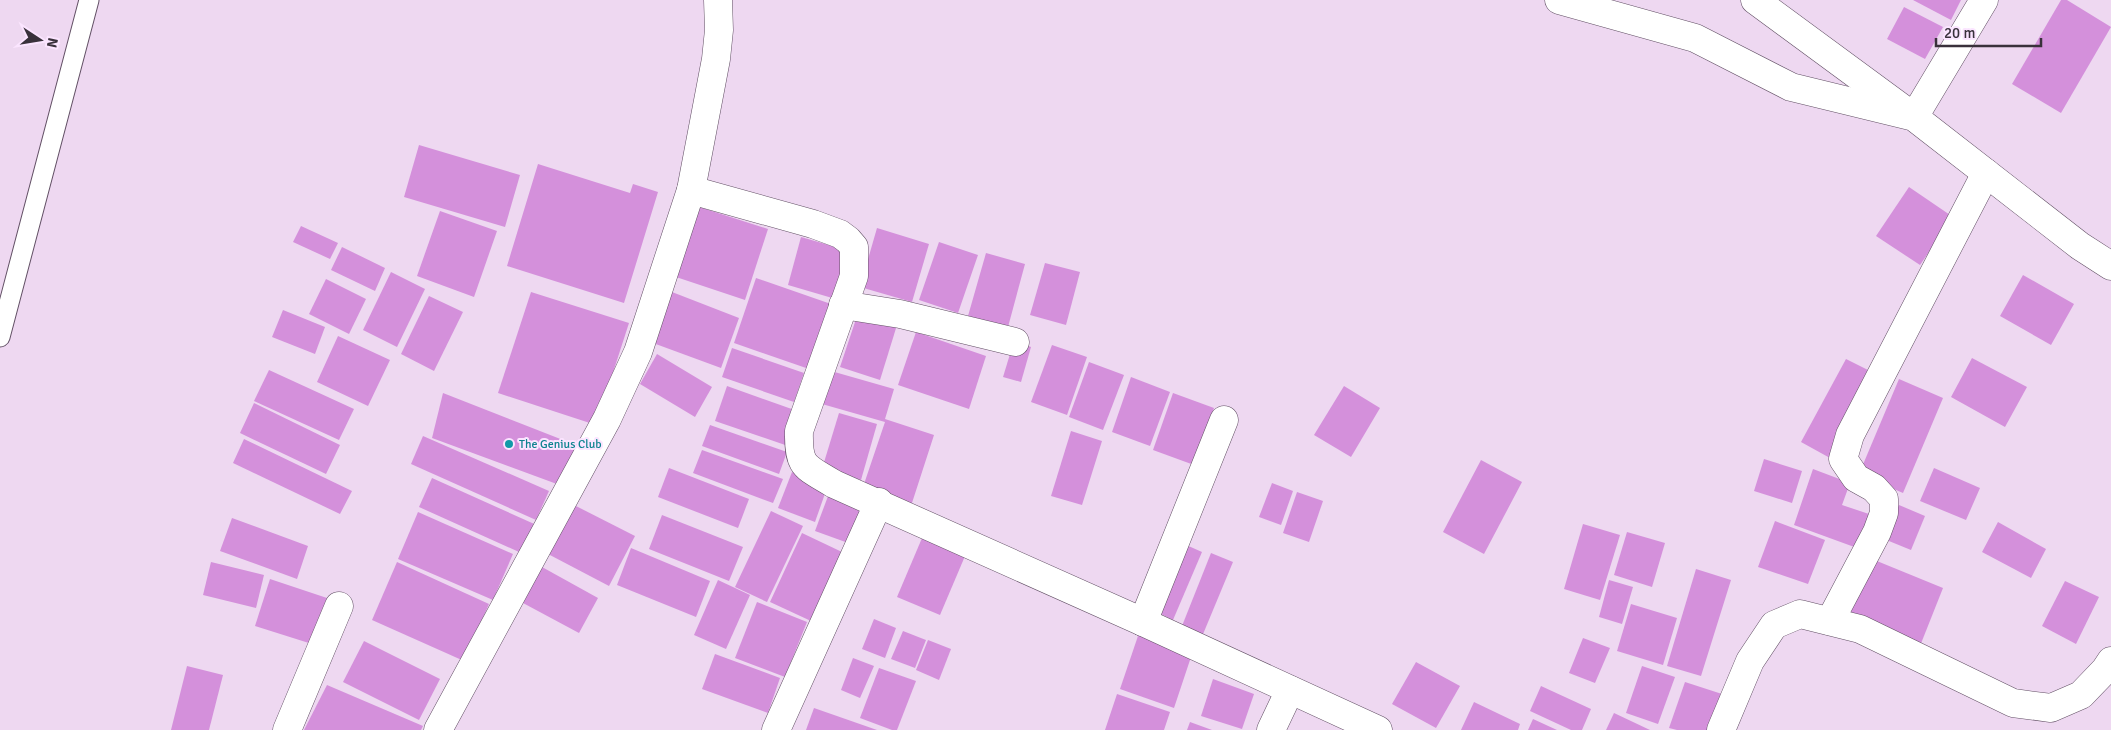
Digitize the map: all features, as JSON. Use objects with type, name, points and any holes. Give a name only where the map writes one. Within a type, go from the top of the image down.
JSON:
[{"type":"street","points":[[438,730],[607,419],[638,352],[692,190],[716,59],[719,30],[718,0]]},
{"type":"street","points":[[1559,0],[1695,38],[1791,87],[1914,117]]},
{"type":"street","points":[[1755,0],[1914,117],[2080,246],[2111,266]]},
{"type":"street","points":[[1914,117],[1984,0]]},
{"type":"street","points":[[1830,621],[1877,532],[1884,514],[1884,498],[1874,488],[1856,478],[1843,459],[1850,435],[1986,173]]},
{"type":"street","points":[[692,190],[812,224],[848,240],[854,247],[854,276],[799,431],[798,454],[806,467],[834,484],[879,502],[1378,730]]},
{"type":"street","points":[[843,305],[900,314],[1015,342]]},
{"type":"street","points":[[1143,622],[1224,420]]},
{"type":"street","points":[[776,730],[879,502]]},
{"type":"street","points":[[287,730],[339,606]]},
{"type":"street","points":[[1721,730],[1750,661],[1774,625],[1800,614],[1860,629],[2013,703],[2050,708],[2081,695],[2111,661]]},
{"type":"street","points":[[1271,730],[1290,690]]},
{"type":"lane","points":[[0,337],[90,0]]},
{"type":"building","points":[[1913,0],[1961,0],[1951,20]]},
{"type":"building","points":[[2061,0],[2067,0],[2111,27],[2061,113],[2012,84]]},
{"type":"building","points":[[1904,7],[1943,27],[1925,59],[1887,39]]},
{"type":"building","points":[[419,145],[520,175],[505,227],[404,197]]},
{"type":"building","points":[[538,164],[630,193],[633,184],[658,192],[624,303],[507,266]]},
{"type":"building","points":[[1909,187],[1953,217],[1920,265],[1876,236]]},
{"type":"building","points":[[696,206],[768,229],[745,300],[673,276]]},
{"type":"building","points":[[440,211],[497,231],[474,297],[417,276]]},
{"type":"building","points":[[301,226],[338,243],[330,259],[293,242]]},
{"type":"building","points":[[877,228],[929,244],[912,302],[860,287]]},
{"type":"building","points":[[801,237],[853,252],[839,300],[788,285]]},
{"type":"building","points":[[939,242],[978,255],[958,313],[919,300]]},
{"type":"building","points":[[342,247],[385,268],[375,291],[331,270]]},
{"type":"building","points":[[986,253],[1025,264],[1008,327],[968,316]]},
{"type":"building","points":[[1045,263],[1080,272],[1066,325],[1030,315]]},
{"type":"building","points":[[391,272],[425,289],[397,347],[363,330]]},
{"type":"building","points":[[2023,275],[2074,304],[2051,345],[2000,316]]},
{"type":"building","points":[[756,278],[831,304],[809,369],[734,343]]},
{"type":"building","points":[[326,279],[366,299],[349,334],[309,314]]},
{"type":"building","points":[[531,292],[629,323],[596,425],[498,393]]},
{"type":"building","points":[[672,292],[739,318],[721,368],[653,343]]},
{"type":"building","points":[[429,296],[463,312],[434,371],[401,354]]},
{"type":"building","points":[[283,310],[325,327],[315,354],[272,337]]},
{"type":"building","points":[[858,313],[897,325],[880,380],[840,367]]},
{"type":"building","points":[[916,332],[986,356],[969,409],[898,385]]},
{"type":"building","points":[[338,336],[390,360],[368,406],[317,382]]},
{"type":"building","points":[[1014,341],[1031,347],[1021,382],[1003,377]]},
{"type":"building","points":[[1052,345],[1087,357],[1067,415],[1031,402]]},
{"type":"building","points":[[732,348],[804,373],[794,402],[722,377]]},
{"type":"building","points":[[657,354],[712,387],[695,417],[640,384]]},
{"type":"building","points":[[1972,358],[2027,387],[2005,427],[1951,397]]},
{"type":"building","points":[[1846,359],[1876,374],[1830,458],[1801,442]]},
{"type":"building","points":[[1089,362],[1124,375],[1103,430],[1069,417]]},
{"type":"building","points":[[269,370],[354,409],[339,440],[254,401]]},
{"type":"building","points":[[831,371],[894,389],[885,419],[934,435],[911,506],[862,490],[885,422],[822,404]]},
{"type":"building","points":[[1131,377],[1170,392],[1150,446],[1112,432]]},
{"type":"building","points":[[1899,379],[1943,398],[1903,493],[1859,474]]},
{"type":"building","points":[[727,386],[803,413],[791,447],[715,421]]},
{"type":"building","points":[[1344,386],[1380,408],[1351,457],[1314,435]]},
{"type":"building","name":"The Genius Club","points":[[443,393],[586,449],[565,487],[432,438]]},
{"type":"building","points":[[1173,393],[1214,408],[1194,465],[1153,450]]},
{"type":"building","points":[[254,403],[340,445],[326,474],[240,433]]},
{"type":"building","points":[[839,413],[877,424],[861,480],[822,469]]},
{"type":"building","points":[[710,425],[787,452],[779,474],[702,446]]},
{"type":"building","points":[[1071,431],[1102,441],[1082,505],[1051,496]]},
{"type":"building","points":[[423,436],[549,491],[536,520],[411,464]]},
{"type":"building","points":[[244,439],[352,491],[340,514],[233,463]]},
{"type":"building","points":[[702,450],[783,479],[773,503],[693,473]]},
{"type":"building","points":[[1764,459],[1802,471],[1792,503],[1754,491]]},
{"type":"building","points":[[1481,460],[1522,482],[1484,554],[1443,532]]},
{"type":"building","points":[[669,468],[749,499],[738,528],[658,497]]},
{"type":"building","points":[[1934,468],[1980,488],[1966,520],[1920,501]]},
{"type":"building","points":[[1813,469],[1850,483],[1842,505],[1869,514],[1857,548],[1794,525]]},
{"type":"building","points":[[792,472],[828,485],[815,522],[778,508]]},
{"type":"building","points":[[432,478],[541,527],[528,556],[419,507]]},
{"type":"building","points":[[1272,483],[1293,491],[1281,525],[1259,517]]},
{"type":"building","points":[[831,488],[867,501],[851,544],[815,531]]},
{"type":"building","points":[[1297,492],[1323,501],[1309,542],[1283,533]]},
{"type":"building","points":[[574,505],[635,536],[609,586],[548,554]]},
{"type":"building","points":[[1899,505],[1925,516],[1911,550],[1884,539]]},
{"type":"building","points":[[771,511],[803,526],[767,602],[735,587]]},
{"type":"building","points":[[418,512],[513,554],[493,600],[398,559]]},
{"type":"building","points":[[662,515],[743,547],[729,581],[649,549]]},
{"type":"building","points":[[232,518],[308,546],[297,579],[220,551]]},
{"type":"building","points":[[1775,521],[1825,540],[1808,584],[1758,567]]},
{"type":"building","points":[[1998,522],[2046,549],[2031,578],[1982,552]]},
{"type":"building","points":[[1583,524],[1620,535],[1600,600],[1564,589]]},
{"type":"building","points":[[925,531],[968,549],[940,615],[897,597]]},
{"type":"building","points":[[1627,532],[1665,543],[1652,587],[1614,575]]},
{"type":"building","points":[[802,533],[842,552],[811,621],[770,602]]},
{"type":"building","points":[[1184,544],[1202,552],[1173,620],[1155,611]]},
{"type":"building","points":[[631,548],[710,581],[696,617],[617,585]]},
{"type":"building","points":[[1211,553],[1233,562],[1201,639],[1180,631]]},
{"type":"building","points":[[1872,559],[1943,588],[1920,646],[1849,617]]},
{"type":"building","points":[[211,562],[264,575],[256,608],[203,595]]},
{"type":"building","points":[[397,562],[489,604],[464,661],[372,620]]},
{"type":"building","points":[[542,567],[598,598],[579,633],[523,603]]},
{"type":"building","points":[[1696,569],[1731,580],[1701,676],[1667,666]]},
{"type":"building","points":[[270,579],[327,598],[312,644],[255,626]]},
{"type":"building","points":[[718,580],[750,595],[726,649],[694,635]]},
{"type":"building","points":[[1609,580],[1633,587],[1622,624],[1599,617]]},
{"type":"building","points":[[2065,581],[2099,597],[2076,644],[2042,626]]},
{"type":"building","points":[[757,602],[807,622],[785,677],[735,658]]},
{"type":"building","points":[[1631,604],[1677,618],[1663,665],[1617,651]]},
{"type":"building","points":[[874,619],[896,628],[885,658],[862,649]]},
{"type":"building","points":[[903,631],[926,640],[915,668],[891,659]]},
{"type":"building","points":[[1139,633],[1193,651],[1174,708],[1120,689]]},
{"type":"building","points":[[1583,638],[1610,648],[1595,683],[1569,673]]},
{"type":"building","points":[[928,640],[951,649],[939,680],[916,670]]},
{"type":"building","points":[[364,641],[440,679],[419,720],[343,682]]},
{"type":"building","points":[[715,654],[780,678],[768,713],[702,689]]},
{"type":"building","points":[[853,658],[874,666],[860,698],[841,690]]},
{"type":"building","points":[[1416,662],[1460,686],[1436,728],[1392,704]]},
{"type":"building","points":[[187,666],[223,675],[209,730],[171,730]]},
{"type":"building","points":[[1642,666],[1675,677],[1658,724],[1626,713]]},
{"type":"building","points":[[879,668],[916,681],[897,730],[892,730],[860,718]]},
{"type":"building","points":[[1213,679],[1254,694],[1242,729],[1201,716]]},
{"type":"building","points":[[1685,682],[1722,694],[1710,730],[1677,730],[1669,728]]},
{"type":"building","points":[[327,685],[423,726],[421,730],[304,730]]},
{"type":"building","points":[[1541,686],[1591,709],[1582,730],[1571,730],[1530,711]]},
{"type":"building","points":[[1117,694],[1170,712],[1164,730],[1105,730]]},
{"type":"building","points":[[1474,702],[1520,724],[1518,730],[1461,730]]},
{"type":"building","points":[[814,708],[877,730],[806,730]]},
{"type":"building","points":[[1614,713],[1650,730],[1606,730]]},
{"type":"building","points":[[1533,719],[1557,730],[1528,730]]},
{"type":"building","points":[[1190,722],[1212,730],[1187,730]]},
{"type":"place","name":"The Genius Club","points":[[509,444]]}]
